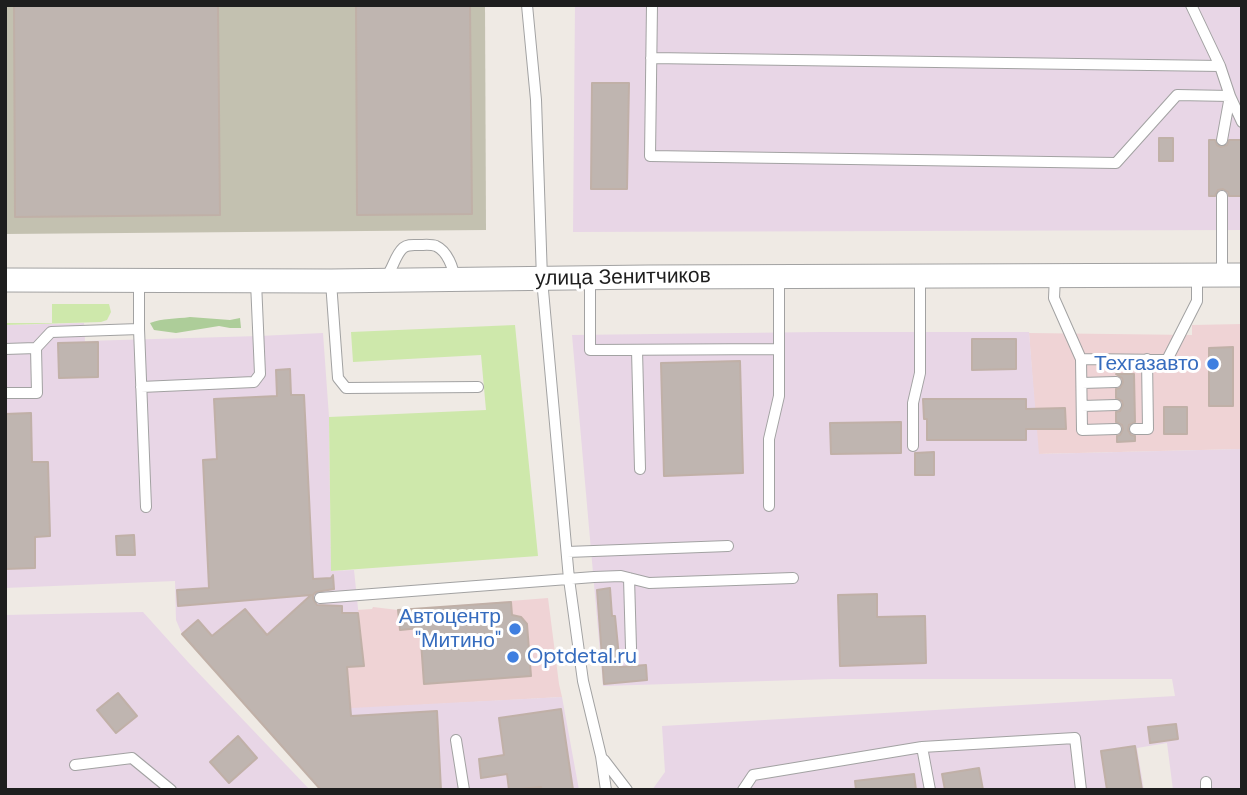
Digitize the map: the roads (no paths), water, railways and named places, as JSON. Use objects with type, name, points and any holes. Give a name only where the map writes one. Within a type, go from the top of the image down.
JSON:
[{"type":"street","name":"улица Зенитчиков","points":[[5,280],[331,282],[779,276],[1232,275]]},
{"type":"lane","points":[[527,5],[536,100],[542,279],[569,579],[583,681],[601,756],[606,790]]},
{"type":"lane","points":[[652,5],[650,156],[1116,163],[1177,95],[1230,96]]},
{"type":"lane","points":[[1191,5],[1220,66],[1242,122]]},
{"type":"lane","points":[[651,58],[1220,66]]},
{"type":"lane","points":[[1222,140],[1230,96]]},
{"type":"lane","points":[[1222,196],[1232,275]]},
{"type":"lane","points":[[381,281],[391,271],[401,250],[411,244],[439,247],[452,267],[454,280]]},
{"type":"lane","points":[[1055,275],[1054,298],[1082,359],[1082,429],[1116,429]]},
{"type":"lane","points":[[769,506],[769,439],[779,396],[779,276]]},
{"type":"lane","points":[[913,446],[913,403],[920,373],[920,276]]},
{"type":"lane","points":[[1082,359],[1167,360],[1197,301],[1197,276]]},
{"type":"lane","points":[[590,278],[590,350],[779,349]]},
{"type":"lane","points":[[139,281],[146,507]]},
{"type":"lane","points":[[141,387],[254,382],[260,374],[256,282]]},
{"type":"lane","points":[[331,282],[338,378],[346,388],[478,387]]},
{"type":"lane","points":[[5,393],[37,393],[36,348],[51,332],[139,329]]},
{"type":"lane","points":[[5,349],[36,348]]},
{"type":"lane","points":[[637,350],[640,469]]},
{"type":"lane","points":[[1135,429],[1148,429],[1147,359]]},
{"type":"lane","points":[[1082,383],[1116,382]]},
{"type":"lane","points":[[1134,382],[1148,382]]},
{"type":"lane","points":[[1082,406],[1116,405]]},
{"type":"lane","points":[[1134,405],[1148,405]]},
{"type":"lane","points":[[567,552],[728,546]]},
{"type":"lane","points":[[320,598],[621,576],[649,583],[793,578]]},
{"type":"lane","points":[[629,578],[631,648]]},
{"type":"lane","points":[[743,790],[753,775],[922,747],[1075,738],[1081,790]]},
{"type":"lane","points":[[456,740],[464,790]]},
{"type":"lane","points":[[922,747],[930,790]]},
{"type":"lane","points":[[601,756],[626,790]]},
{"type":"lane","points":[[75,765],[132,758],[171,790]]},
{"type":"place","name":"Техгазавто","points":[[1213,364]]},
{"type":"place","name":"Автоцентр \"Митино\"","points":[[515,629]]},
{"type":"place","name":"Optdetal.ru","points":[[513,657]]}]
